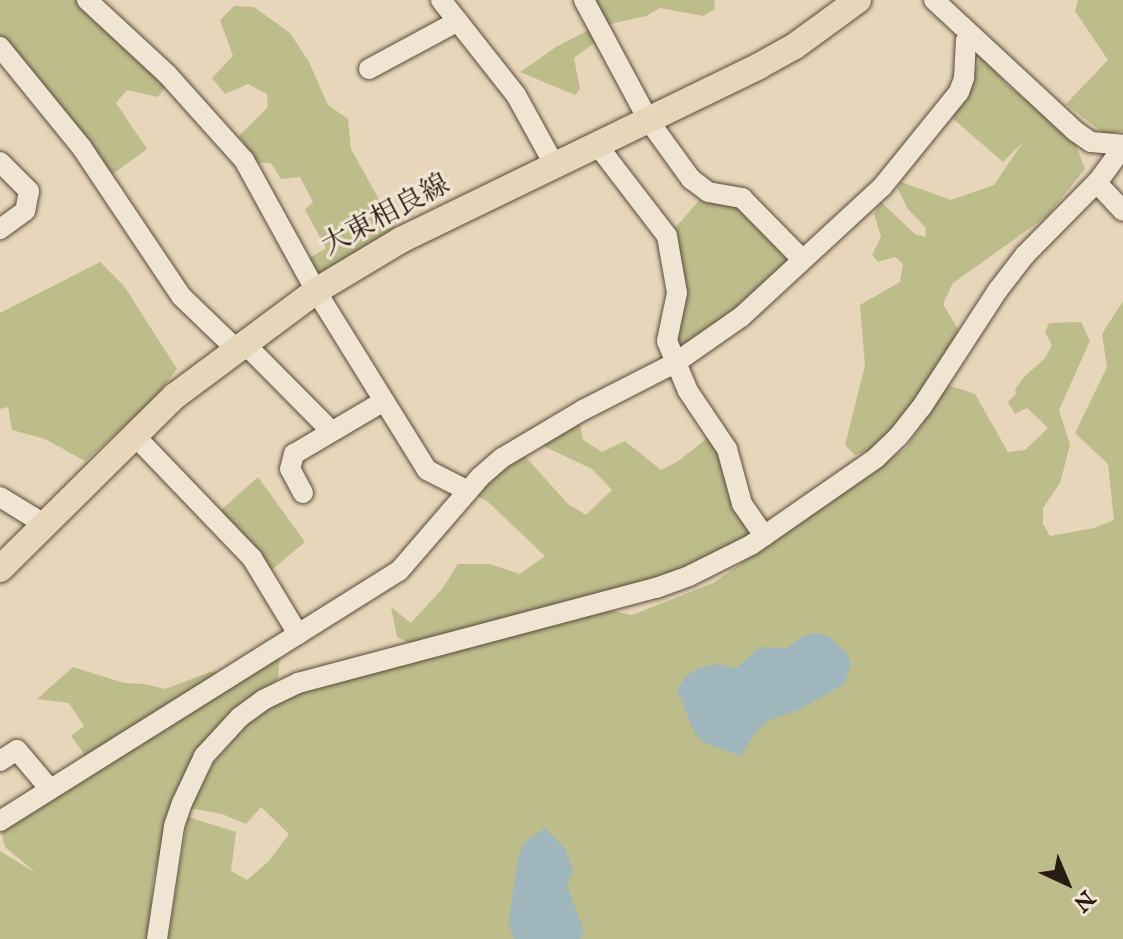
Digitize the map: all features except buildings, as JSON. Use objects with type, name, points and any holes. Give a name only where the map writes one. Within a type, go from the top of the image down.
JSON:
[{"type":"main road","name":"大東相良線","points":[[0,569],[175,396],[316,291],[401,240],[759,66],[841,5]]},
{"type":"street","points":[[441,0],[516,95],[555,166]]},
{"type":"street","points":[[584,0],[649,121],[691,179],[708,192],[742,198],[801,258]]},
{"type":"street","points":[[157,939],[174,826],[182,803],[204,756],[218,738],[263,700],[298,683],[348,668],[656,588],[699,571],[764,536],[876,458],[898,437],[1025,255],[1097,183],[1123,146],[1091,142],[1075,131],[934,0]]},
{"type":"street","points":[[99,4],[244,160],[316,291],[427,470],[468,491]]},
{"type":"street","points":[[369,69],[458,21]]},
{"type":"street","points":[[0,821],[399,571],[468,491],[502,458],[532,438],[675,363],[741,317],[801,258],[856,214],[959,92],[964,78],[966,41],[971,35]]},
{"type":"street","points":[[0,47],[82,148],[181,296],[331,431]]},
{"type":"street","points":[[598,146],[667,236],[677,293],[667,341],[688,391],[727,449],[742,504],[764,536]]},
{"type":"street","points":[[0,162],[29,191],[25,211],[0,229]]},
{"type":"street","points":[[1097,183],[1123,211]]},
{"type":"street","points":[[303,493],[290,469],[294,454],[384,401]]},
{"type":"street","points":[[134,435],[252,558],[298,634]]},
{"type":"street","points":[[0,497],[44,524]]},
{"type":"street","points":[[0,761],[17,750],[49,788]]},
{"type":"shaded area","points":[[0,0],[76,0],[166,86],[158,97],[127,90],[116,103],[147,149],[109,177],[0,40]]},
{"type":"shaded area","points":[[590,0],[714,0],[715,9],[703,16],[660,8],[646,16],[606,25]]},
{"type":"shaded area","points":[[1078,0],[1123,0],[1123,131],[1104,134],[1066,104],[1108,60],[1075,11]]},
{"type":"shaded area","points":[[234,6],[254,7],[290,33],[309,62],[328,105],[348,119],[351,149],[397,232],[322,279],[308,259],[326,248],[305,210],[313,202],[300,177],[281,179],[271,163],[256,163],[239,136],[268,107],[267,94],[248,84],[225,94],[212,78],[233,56],[220,20]]},
{"type":"shaded area","points":[[594,27],[598,40],[574,58],[580,89],[575,95],[520,72],[556,47]]},
{"type":"shaded area","points":[[981,54],[1008,86],[1072,135],[1085,169],[1047,216],[953,283],[943,304],[958,329],[952,349],[895,427],[871,450],[855,455],[845,445],[865,365],[860,305],[900,282],[903,264],[895,257],[878,262],[872,255],[881,237],[874,214],[881,202],[915,234],[926,237],[925,227],[908,209],[898,189],[901,182],[951,200],[994,185],[1023,142],[1003,162],[951,117],[969,88]]},
{"type":"shaded area","points":[[703,196],[746,209],[801,258],[686,353],[675,348],[685,302],[674,229]]},
{"type":"shaded area","points":[[100,262],[124,286],[177,369],[153,400],[85,461],[45,439],[12,430],[8,407],[0,409],[0,313]]},
{"type":"shaded area","points":[[1123,301],[1123,939],[168,939],[188,817],[236,832],[231,871],[247,880],[269,861],[289,834],[261,807],[246,824],[222,814],[190,808],[214,762],[261,708],[413,645],[397,637],[391,607],[411,623],[442,589],[458,564],[490,564],[520,574],[545,556],[488,502],[471,492],[523,454],[568,504],[586,515],[612,490],[592,469],[535,442],[579,420],[583,440],[602,452],[625,441],[661,470],[677,462],[715,432],[761,536],[673,579],[589,606],[632,615],[713,583],[907,447],[948,385],[975,394],[1008,452],[1025,450],[1048,428],[1027,408],[1015,414],[1008,402],[1016,394],[1015,390],[1023,378],[1045,358],[1052,345],[1045,332],[1049,323],[1081,322],[1090,341],[1059,410],[1070,445],[1060,483],[1043,508],[1043,524],[1050,536],[1094,528],[1114,520],[1108,464],[1075,433],[1107,367],[1102,334]]},
{"type":"shaded area","points":[[258,477],[305,542],[268,573],[218,513]]},
{"type":"shaded area","points":[[280,655],[278,679],[222,734],[175,796],[153,881],[149,939],[0,939],[0,851],[36,873],[5,847],[1,831],[91,763],[71,736],[84,726],[69,703],[37,699],[73,667],[124,683],[165,689],[210,672],[248,673]]},
{"type":"water","points":[[816,633],[828,636],[847,653],[851,665],[844,684],[799,710],[769,720],[755,733],[741,756],[705,743],[695,734],[677,690],[687,675],[719,664],[736,668],[760,647],[786,648],[804,636]]},
{"type":"water","points":[[545,828],[566,850],[573,871],[567,886],[584,931],[580,939],[514,939],[508,923],[519,854],[526,841]]}]
